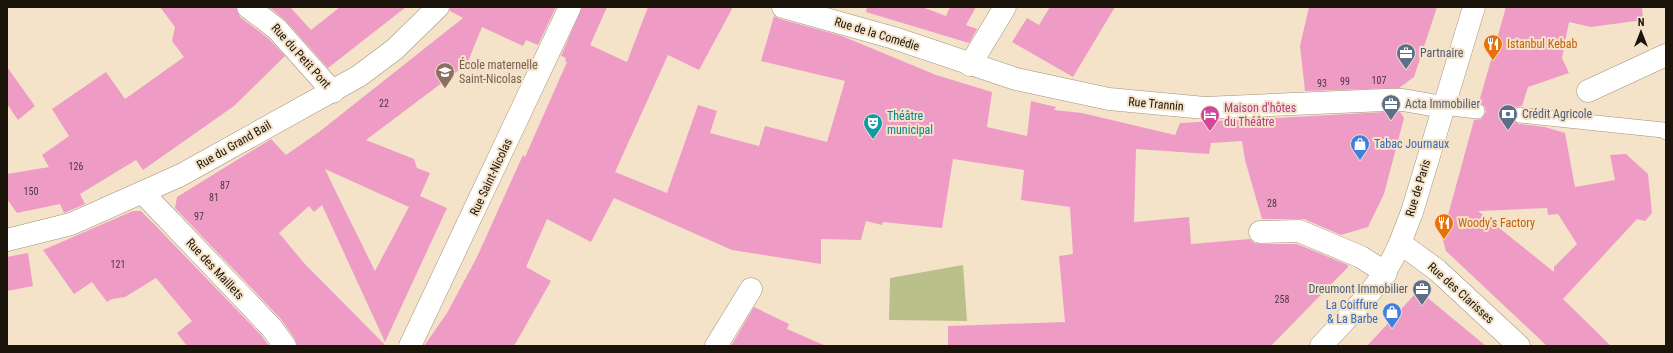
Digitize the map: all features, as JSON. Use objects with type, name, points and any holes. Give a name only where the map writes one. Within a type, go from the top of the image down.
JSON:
[{"type":"street","name":"Rue du Grand Bail","points":[[7,240],[71,224],[181,175],[255,132],[333,92],[359,76],[395,49],[438,7]]},
{"type":"street","name":"Rue Saint-Nicolas","points":[[410,346],[570,7]]},
{"type":"street","name":"Rue de la Comédie","points":[[783,7],[894,38],[970,65]]},
{"type":"street","points":[[970,65],[1005,7]]},
{"type":"street","name":"Rue de Paris","points":[[1326,344],[1368,296],[1386,272],[1400,243],[1412,212],[1474,7]]},
{"type":"street","name":"Rue du Petit Pont","points":[[255,12],[277,29],[333,92]]},
{"type":"street","points":[[1588,91],[1666,55]]},
{"type":"street","name":"Rue Trannin","points":[[970,65],[1016,79],[1085,95],[1177,106],[1225,107],[1403,100],[1443,107]]},
{"type":"street","name":"Rue des Maillets","points":[[143,193],[271,327],[285,346]]},
{"type":"street","points":[[1260,232],[1299,231],[1361,257],[1386,272]]},
{"type":"street","name":"Rue des Clarisses","points":[[1400,243],[1437,270],[1519,346]]},
{"type":"street","points":[[716,346],[751,289]]},
{"type":"lane","points":[[1443,107],[1477,111]]},
{"type":"lane","points":[[1520,115],[1663,130],[1666,132]]},
{"type":"green space","points":[[963,265],[967,321],[889,320],[890,278]]},
{"type":"building","points":[[160,7],[236,7],[240,17],[268,38],[285,56],[234,106],[143,170],[136,160],[80,194],[85,204],[64,213],[60,204],[17,213],[7,199],[7,174],[49,167],[42,155],[69,136],[52,109],[106,72],[125,99],[184,57],[172,41],[175,27]]},
{"type":"building","points":[[269,7],[290,7],[311,30],[340,7],[406,7],[328,68],[286,21]]},
{"type":"building","points":[[450,7],[556,7],[538,45],[526,40],[523,46],[482,27],[467,64],[366,140],[414,159],[417,168],[430,173],[420,196],[447,208],[385,342],[322,205],[314,212],[309,206],[279,233],[304,263],[386,346],[297,346],[295,339],[280,318],[175,208],[177,197],[271,139],[286,155],[319,132],[463,18],[450,11]],"holes":[[[325,169],[409,207],[375,271]]]},
{"type":"building","points":[[582,7],[607,7],[590,45],[627,62],[648,7],[733,7],[699,70],[668,55],[615,172],[667,193],[698,105],[717,111],[710,133],[759,146],[765,126],[827,142],[845,81],[761,61],[774,16],[842,36],[936,75],[992,92],[987,127],[1027,136],[1031,101],[1056,107],[1054,110],[1082,113],[1175,135],[1180,123],[1385,112],[1400,112],[1404,118],[1384,194],[1368,227],[1341,235],[1304,219],[1262,219],[1245,160],[1242,141],[1211,143],[1209,154],[1136,149],[1134,222],[1189,217],[1191,244],[1250,239],[1254,243],[1260,244],[1297,244],[1348,265],[1348,267],[1271,346],[948,346],[948,326],[1065,322],[1059,256],[1073,254],[1070,207],[1021,200],[1024,170],[953,159],[942,228],[883,222],[882,225],[866,221],[861,240],[821,239],[821,264],[732,250],[614,198],[591,242],[547,219],[526,267],[551,281],[514,346],[424,346],[447,313],[477,257],[523,155],[525,157],[567,62],[565,61],[566,58],[561,56]]},
{"type":"building","points":[[867,7],[922,7],[946,16],[950,7],[976,7],[966,25],[977,29],[969,43],[866,12]]},
{"type":"building","points":[[1050,7],[1115,7],[1073,77],[1012,42],[1027,18],[1039,25]]},
{"type":"building","points":[[1309,7],[1437,7],[1414,77],[1399,88],[1305,91],[1300,46]]},
{"type":"building","points":[[1506,7],[1642,7],[1643,20],[1591,27],[1569,22],[1562,58],[1569,73],[1528,87],[1522,106],[1516,107],[1511,114],[1512,119],[1519,124],[1545,127],[1565,133],[1575,187],[1615,180],[1610,155],[1626,154],[1648,174],[1652,213],[1645,221],[1637,219],[1563,299],[1611,346],[1547,346],[1446,251],[1442,237],[1474,120],[1481,119],[1486,112],[1485,107],[1479,102]],"holes":[[[1547,208],[1548,215],[1558,214],[1577,244],[1554,267],[1554,272],[1478,211]]]},
{"type":"building","points":[[7,67],[35,106],[18,120],[7,104]]},
{"type":"building","points":[[133,211],[141,211],[261,335],[269,346],[187,346],[177,333],[192,321],[156,278],[125,297],[112,299],[107,302],[92,282],[74,294],[43,250]]},
{"type":"building","points":[[28,253],[33,286],[7,291],[7,257]]},
{"type":"building","points":[[1415,294],[1423,294],[1486,346],[1367,346]]},
{"type":"building","points":[[754,307],[789,324],[787,329],[826,346],[731,346]]},
{"type":"place","name":"Istanbul Kebab","points":[[1493,61]]},
{"type":"place","name":"Partnaire","points":[[1406,70]]},
{"type":"place","name":"École maternelle Saint-Nicolas","points":[[445,89]]},
{"type":"place","name":"Acta Immobilier","points":[[1391,121]]},
{"type":"place","name":"Crédit Agricole","points":[[1508,131]]},
{"type":"place","name":"Maison d'hôtes du Théâtre","points":[[1210,132]]},
{"type":"place","name":"Théâtre municipal","points":[[873,140]]},
{"type":"place","name":"Tabac Journaux","points":[[1360,161]]},
{"type":"place","name":"Woody's Factory","points":[[1444,240]]},
{"type":"place","name":"Dreumont Immobilier","points":[[1422,306]]},
{"type":"place","name":"La Coiffure & La Barbe","points":[[1392,329]]}]
